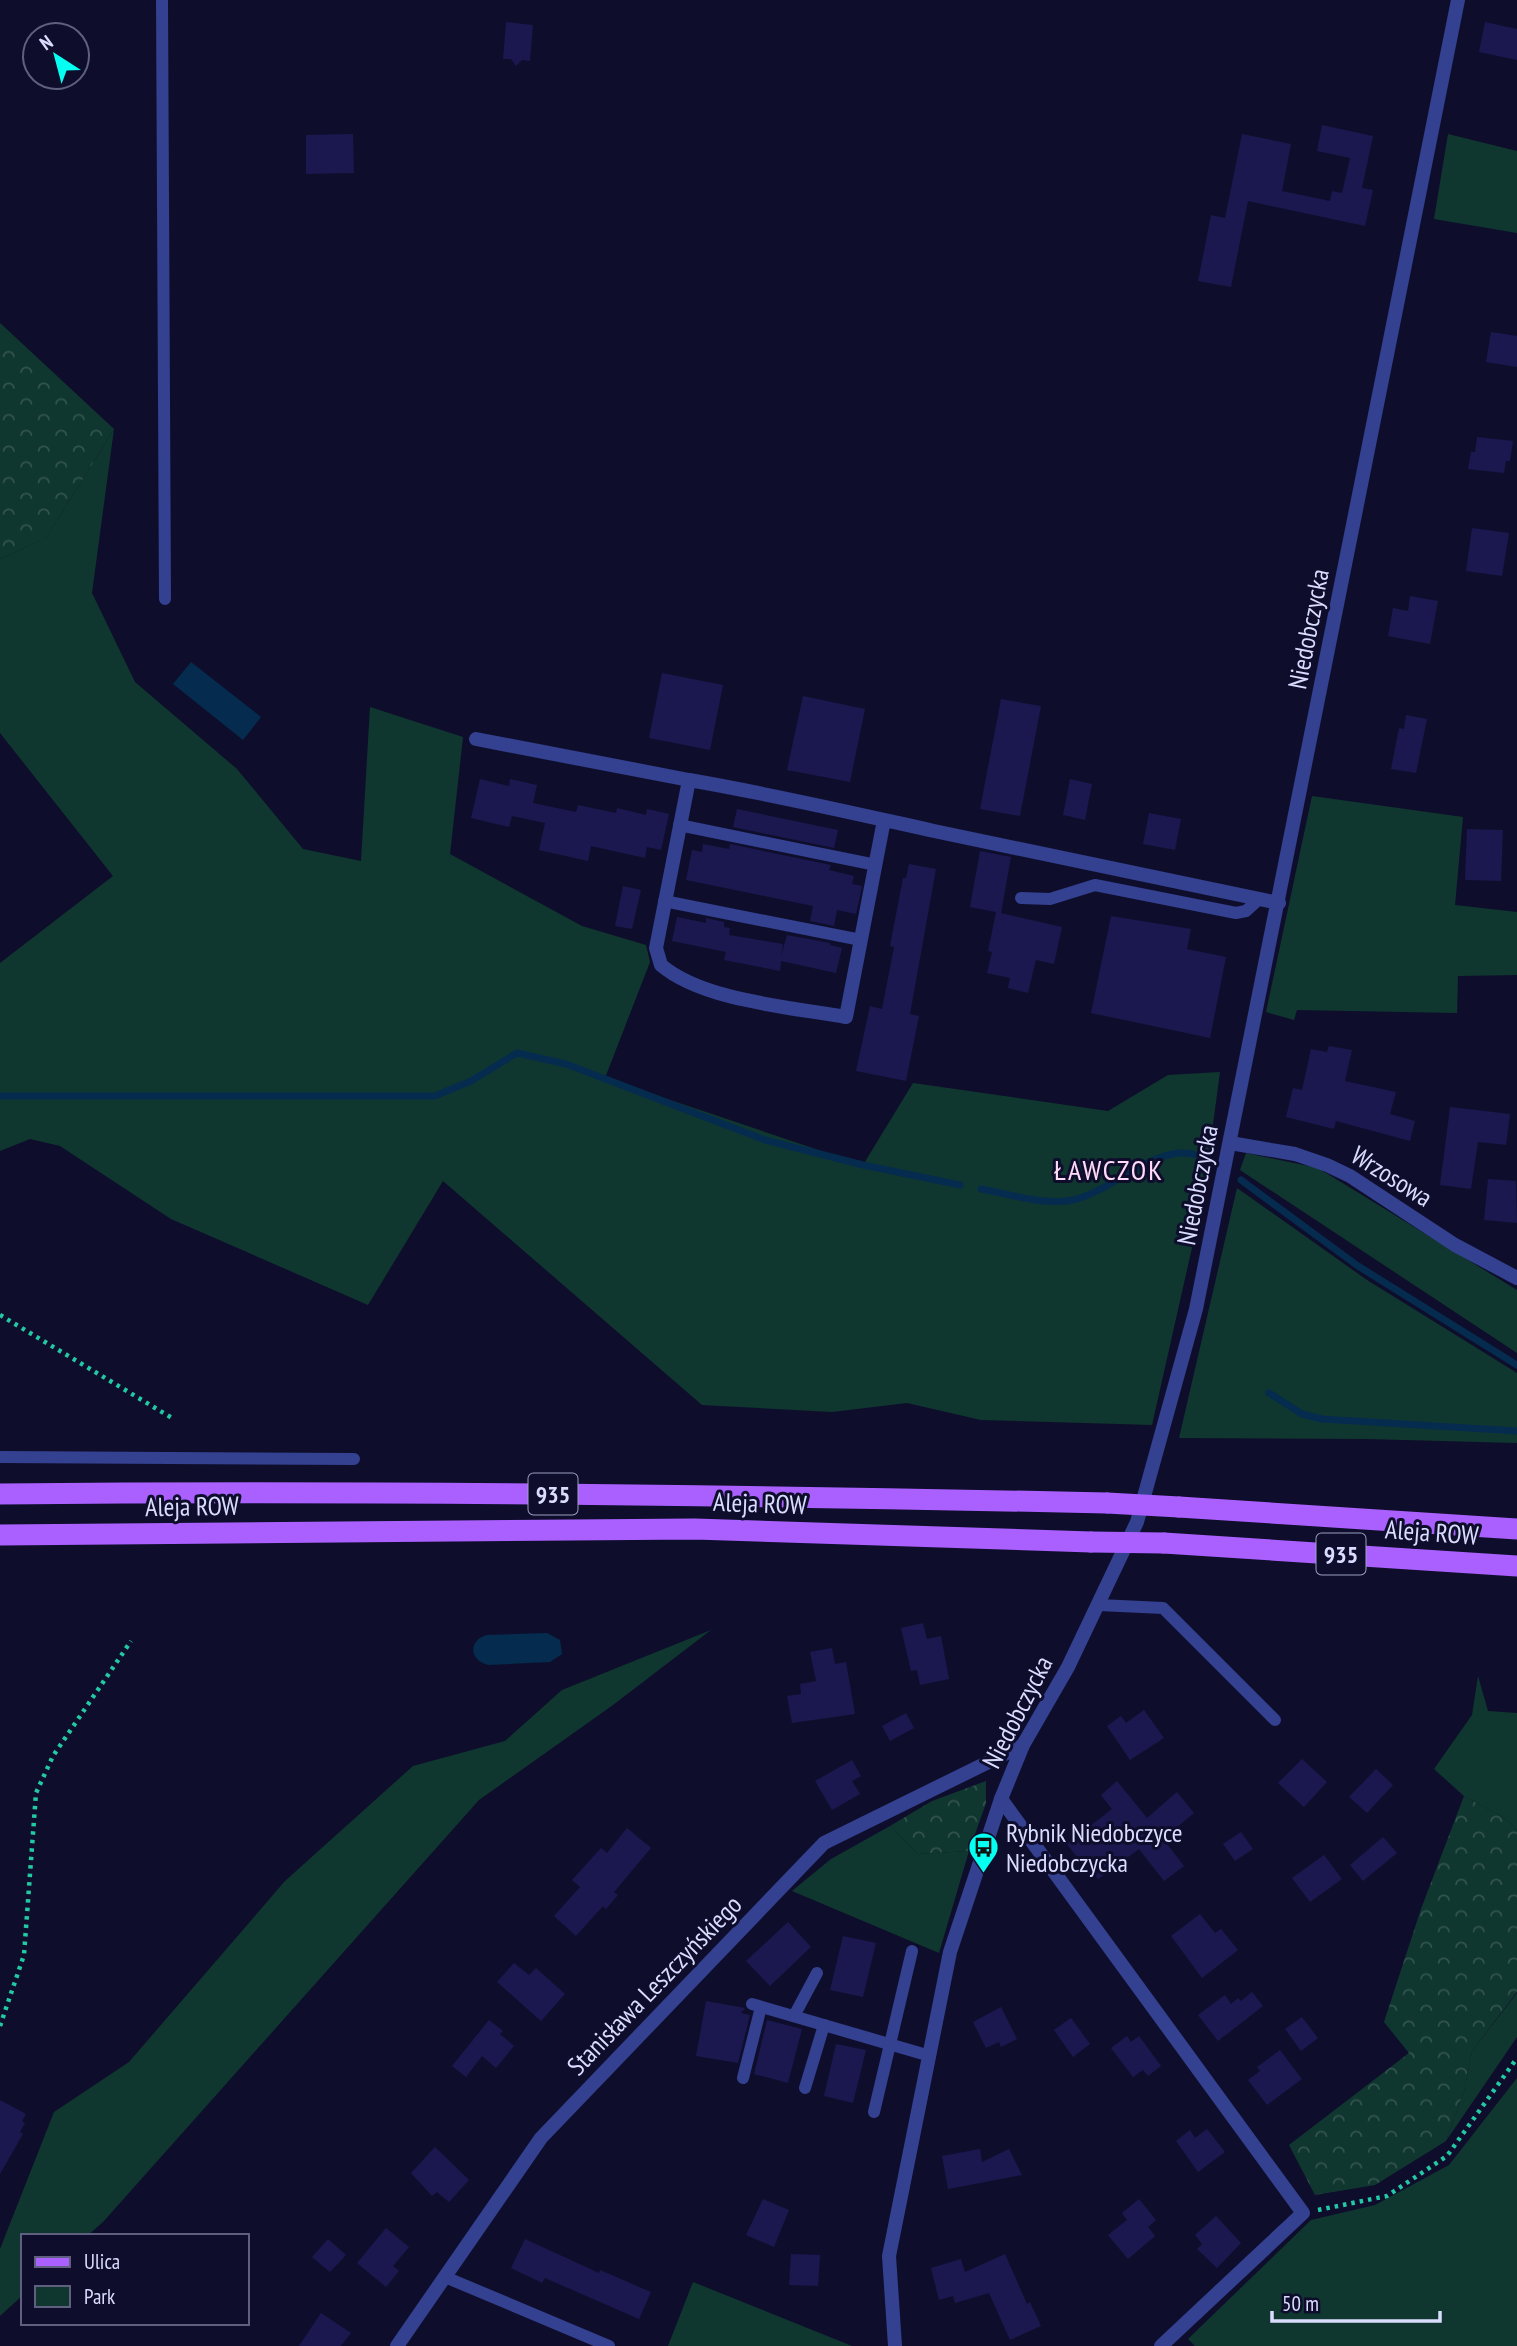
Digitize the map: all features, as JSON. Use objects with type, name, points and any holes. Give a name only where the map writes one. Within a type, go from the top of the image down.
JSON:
[{"type":"main road","name":"Aleja ROW","points":[[0,1494],[713,1494],[1107,1503],[1517,1529]]},
{"type":"main road","name":"Aleja ROW","points":[[0,1535],[695,1529],[1164,1543],[1517,1566]]},
{"type":"street","name":"Niedobczycka","points":[[895,2346],[890,2256],[950,1952],[1001,1799],[1023,1745],[1100,1605],[1137,1522],[1196,1309],[1458,0]]},
{"type":"street","points":[[476,739],[689,780],[1279,903]]},
{"type":"street","points":[[689,780],[656,948],[661,964],[692,983],[738,998],[846,1017],[884,820]]},
{"type":"street","name":"Wrzosowa","points":[[1230,1143],[1295,1154],[1327,1165],[1350,1176],[1455,1245],[1517,1278]]},
{"type":"street","name":"Stanisława Leszczyńskiego","points":[[397,2346],[541,2138],[824,1843],[1023,1745]]},
{"type":"street","points":[[1001,1799],[1303,2213],[1161,2346]]},
{"type":"lane","points":[[162,0],[165,599]]},
{"type":"lane","points":[[679,825],[876,864]]},
{"type":"lane","points":[[1021,898],[1050,900],[1094,885],[1236,913],[1254,906],[1259,899]]},
{"type":"lane","points":[[664,901],[861,940]]},
{"type":"lane","points":[[0,1457],[354,1459]]},
{"type":"lane","points":[[1100,1605],[1163,1608],[1275,1720]]},
{"type":"lane","points":[[874,2112],[912,1951]]},
{"type":"lane","points":[[794,2016],[817,1973]]},
{"type":"lane","points":[[743,2078],[757,2006],[930,2056]]},
{"type":"lane","points":[[806,2088],[824,2025]]},
{"type":"lane","points":[[444,2277],[609,2346]]},
{"type":"path","points":[[0,1315],[172,1418]]},
{"type":"path","points":[[0,2026],[24,1955],[37,1793],[52,1756],[131,1641]]},
{"type":"path","points":[[1303,2213],[1387,2196],[1447,2156],[1517,2058]]},
{"type":"green space","points":[[1448,134],[1517,151],[1517,233],[1434,219]]},
{"type":"green space","points":[[0,323],[114,429],[46,538],[0,559]]},
{"type":"green space","points":[[114,429],[92,593],[135,682],[237,769],[303,849],[361,861],[370,707],[463,737],[450,854],[582,926],[646,945],[650,962],[605,1078],[863,1165],[913,1083],[1108,1111],[1168,1075],[1220,1072],[1203,1199],[1152,1425],[981,1420],[907,1403],[832,1412],[702,1405],[443,1181],[368,1305],[171,1219],[60,1146],[30,1139],[0,1151],[0,963],[113,876],[0,733],[0,559],[46,538]]},
{"type":"green space","points":[[1312,796],[1463,817],[1455,905],[1517,912],[1517,975],[1458,976],[1457,1013],[1297,1010],[1294,1020],[1266,1012]]},
{"type":"green space","points":[[1246,1153],[1318,1168],[1517,1290],[1517,1353],[1240,1170]]},
{"type":"green space","points":[[1237,1188],[1367,1280],[1517,1373],[1517,1443],[1179,1438]]},
{"type":"green space","points":[[711,1630],[613,1705],[479,1800],[103,2222],[89,2234],[21,2234],[21,2297],[0,2316],[0,2249],[54,2112],[129,2062],[285,1881],[413,1766],[505,1741],[562,1690]]},
{"type":"green space","points":[[1478,1676],[1488,1711],[1517,1713],[1517,1830],[1506,1819],[1464,1796],[1434,1769],[1472,1715]]},
{"type":"green space","points":[[986,1781],[986,1803],[969,1851],[918,1854],[890,1826],[932,1801]]},
{"type":"green space","points":[[1464,1796],[1506,1819],[1517,1830],[1517,1992],[1472,2051],[1464,2091],[1446,2141],[1375,2185],[1315,2195],[1289,2145],[1409,2053],[1384,2022],[1421,1909]]},
{"type":"green space","points":[[890,1826],[918,1854],[969,1851],[939,1953],[792,1891],[831,1859]]},
{"type":"green space","points":[[1517,1993],[1517,2037],[1446,2141],[1464,2091],[1472,2051]]},
{"type":"green space","points":[[1517,2078],[1517,2346],[1195,2346],[1188,2339],[1311,2220],[1375,2205],[1449,2165]]},
{"type":"green space","points":[[693,2282],[852,2346],[668,2346]]},
{"type":"water","points":[[191,662],[261,717],[243,740],[173,684]]},
{"type":"water","points":[[547,1633],[560,1640],[562,1654],[550,1662],[488,1665],[474,1655],[476,1641],[487,1635]]},
{"type":"building","points":[[506,22],[533,25],[530,61],[522,60],[516,66],[511,59],[503,59]]},
{"type":"building","points":[[1485,22],[1517,29],[1517,60],[1479,52]]},
{"type":"building","points":[[1322,125],[1373,136],[1362,188],[1373,190],[1365,226],[1248,201],[1231,287],[1198,281],[1211,215],[1225,218],[1242,134],[1291,144],[1282,191],[1330,201],[1332,191],[1342,193],[1350,158],[1317,151]]},
{"type":"building","points":[[353,134],[354,173],[306,174],[306,135]]},
{"type":"building","points":[[1491,332],[1517,336],[1517,367],[1486,362]]},
{"type":"building","points":[[1477,437],[1513,441],[1510,461],[1506,461],[1504,473],[1468,469],[1471,452],[1475,452]]},
{"type":"building","points":[[1472,528],[1509,533],[1502,576],[1466,571]]},
{"type":"building","points":[[1410,596],[1438,601],[1430,644],[1388,636],[1393,608],[1408,611]]},
{"type":"building","points":[[662,673],[723,685],[710,750],[649,738]]},
{"type":"building","points":[[803,696],[865,709],[850,782],[787,770]]},
{"type":"building","points":[[1001,699],[1041,706],[1020,816],[980,809]]},
{"type":"building","points":[[1406,715],[1427,719],[1416,773],[1391,769],[1399,728],[1404,729]]},
{"type":"building","points":[[480,779],[509,786],[510,779],[537,785],[533,803],[576,812],[578,805],[616,813],[617,808],[646,815],[647,809],[669,814],[661,850],[647,847],[645,858],[591,846],[588,861],[539,850],[545,823],[512,816],[509,827],[471,818]]},
{"type":"building","points":[[1070,779],[1092,784],[1085,820],[1063,815]]},
{"type":"building","points":[[737,809],[838,830],[834,848],[733,827]]},
{"type":"building","points":[[1149,813],[1181,819],[1175,850],[1143,844]]},
{"type":"building","points":[[1467,829],[1503,830],[1501,881],[1465,880]]},
{"type":"building","points":[[703,844],[729,849],[730,844],[831,865],[829,870],[854,876],[852,884],[862,886],[856,914],[837,910],[834,926],[810,921],[813,906],[686,880],[692,850],[702,852]]},
{"type":"building","points":[[980,851],[1011,857],[1001,913],[1062,927],[1054,964],[1036,960],[1028,993],[1008,988],[1010,978],[987,973],[992,952],[988,951],[996,912],[970,907]]},
{"type":"building","points":[[909,864],[936,869],[910,1014],[919,1016],[906,1081],[856,1071],[870,1006],[882,1009],[894,947],[890,946],[903,878],[906,878]]},
{"type":"building","points":[[623,886],[641,890],[632,929],[615,926]]},
{"type":"building","points":[[1111,916],[1191,929],[1187,949],[1226,957],[1210,1038],[1091,1013]]},
{"type":"building","points":[[677,917],[706,923],[706,918],[724,922],[724,927],[730,928],[729,935],[783,944],[781,956],[787,935],[830,943],[842,948],[836,973],[781,961],[780,971],[724,960],[726,952],[672,941]]},
{"type":"building","points":[[1329,1046],[1352,1050],[1345,1081],[1396,1092],[1390,1114],[1415,1121],[1410,1141],[1336,1121],[1334,1129],[1286,1117],[1293,1088],[1302,1090],[1311,1049],[1327,1052]]},
{"type":"building","points":[[1450,1107],[1510,1114],[1506,1145],[1478,1142],[1471,1189],[1440,1185]]},
{"type":"building","points":[[1488,1179],[1516,1181],[1517,1223],[1484,1220]]},
{"type":"building","points":[[923,1623],[927,1639],[941,1636],[949,1679],[920,1685],[917,1670],[911,1671],[901,1628]]},
{"type":"building","points":[[832,1648],[835,1664],[846,1662],[855,1714],[792,1723],[787,1696],[801,1694],[800,1684],[816,1681],[810,1652]]},
{"type":"building","points":[[1144,1710],[1164,1738],[1130,1760],[1107,1726],[1121,1716],[1126,1723]]},
{"type":"building","points":[[906,1713],[914,1728],[890,1741],[882,1726]]},
{"type":"building","points":[[1302,1759],[1327,1782],[1304,1807],[1278,1783]]},
{"type":"building","points":[[852,1760],[861,1776],[852,1781],[860,1794],[832,1810],[815,1781]]},
{"type":"building","points":[[1376,1769],[1393,1785],[1367,1813],[1349,1797]]},
{"type":"building","points":[[1117,1781],[1147,1818],[1177,1792],[1194,1813],[1163,1839],[1184,1866],[1164,1881],[1139,1849],[1098,1879],[1089,1867],[1086,1869],[1067,1844],[1112,1809],[1101,1795]]},
{"type":"building","points":[[627,1828],[651,1848],[614,1892],[618,1895],[606,1909],[603,1906],[576,1936],[554,1916],[580,1887],[572,1880],[601,1848],[607,1853]]},
{"type":"building","points":[[1241,1832],[1253,1849],[1235,1861],[1223,1844]]},
{"type":"building","points":[[1383,1837],[1397,1853],[1363,1881],[1350,1865]]},
{"type":"building","points":[[1324,1855],[1342,1879],[1310,1902],[1292,1878]]},
{"type":"building","points":[[1200,1914],[1215,1933],[1221,1929],[1238,1950],[1202,1978],[1171,1936]]},
{"type":"building","points":[[788,1922],[811,1947],[770,1986],[746,1961]]},
{"type":"building","points":[[843,1936],[876,1943],[863,1997],[830,1990]]},
{"type":"building","points":[[514,1963],[529,1975],[536,1968],[565,1994],[541,2021],[497,1982]]},
{"type":"building","points":[[1252,1992],[1263,2006],[1218,2041],[1198,2015],[1225,1995],[1231,2004],[1238,1998],[1241,2001]]},
{"type":"building","points":[[706,2001],[745,2008],[741,2013],[750,2015],[738,2063],[696,2056]]},
{"type":"building","points":[[1001,2007],[1017,2039],[1001,2047],[999,2042],[986,2048],[973,2022]]},
{"type":"building","points":[[1302,2017],[1318,2038],[1301,2051],[1285,2029]]},
{"type":"building","points":[[1071,2018],[1090,2044],[1073,2057],[1054,2030]]},
{"type":"building","points":[[489,2020],[503,2031],[500,2034],[514,2046],[496,2068],[482,2056],[466,2077],[452,2066]]},
{"type":"building","points":[[767,2020],[802,2029],[788,2083],[754,2074]]},
{"type":"building","points":[[1127,2036],[1131,2042],[1139,2036],[1161,2066],[1148,2076],[1143,2070],[1133,2077],[1111,2048]]},
{"type":"building","points":[[836,2044],[866,2050],[853,2103],[824,2096]]},
{"type":"building","points":[[1280,2050],[1302,2079],[1267,2105],[1248,2080],[1260,2071],[1257,2067]]},
{"type":"building","points":[[0,2100],[26,2114],[20,2132],[23,2134],[0,2174]]},
{"type":"building","points":[[1207,2129],[1225,2152],[1198,2172],[1176,2141],[1190,2130],[1195,2138]]},
{"type":"building","points":[[435,2147],[469,2180],[449,2202],[437,2192],[432,2196],[411,2173]]},
{"type":"building","points":[[980,2149],[982,2162],[1009,2149],[1022,2175],[948,2189],[942,2156]]},
{"type":"building","points":[[763,2199],[789,2210],[774,2247],[746,2235]]},
{"type":"building","points":[[1139,2199],[1156,2220],[1148,2227],[1155,2236],[1128,2259],[1108,2235],[1127,2220],[1122,2213]]},
{"type":"building","points":[[1216,2216],[1241,2243],[1217,2268],[1197,2249],[1202,2244],[1195,2235]]},
{"type":"building","points":[[386,2228],[409,2247],[393,2266],[399,2271],[386,2287],[357,2263]]},
{"type":"building","points":[[328,2239],[346,2255],[330,2272],[312,2257]]},
{"type":"building","points":[[525,2239],[599,2273],[600,2270],[651,2292],[639,2319],[545,2278],[542,2283],[511,2268]]},
{"type":"building","points":[[791,2254],[820,2255],[818,2286],[789,2285]]},
{"type":"building","points":[[1005,2254],[1027,2304],[1030,2302],[1041,2326],[1010,2340],[989,2293],[955,2303],[953,2296],[939,2300],[931,2268],[961,2259],[965,2272]]},
{"type":"building","points":[[321,2313],[351,2333],[341,2346],[299,2346]]},
{"type":"waterway","points":[[0,1096],[435,1096],[471,1081],[517,1053],[566,1064],[765,1140],[863,1165],[960,1185]]},
{"type":"waterway","points":[[981,1189],[1050,1202],[1073,1200],[1163,1156],[1193,1154],[1214,1162]]},
{"type":"waterway","points":[[1241,1180],[1358,1266],[1517,1365]]},
{"type":"waterway","points":[[1269,1393],[1302,1414],[1322,1419],[1517,1431]]},
{"type":"place","name":"Rybnik Niedobczyce Niedobczycka","points":[[983,1874]]},
{"type":"district","name":"ŁAWCZOK","points":[[1109,1169]]}]
